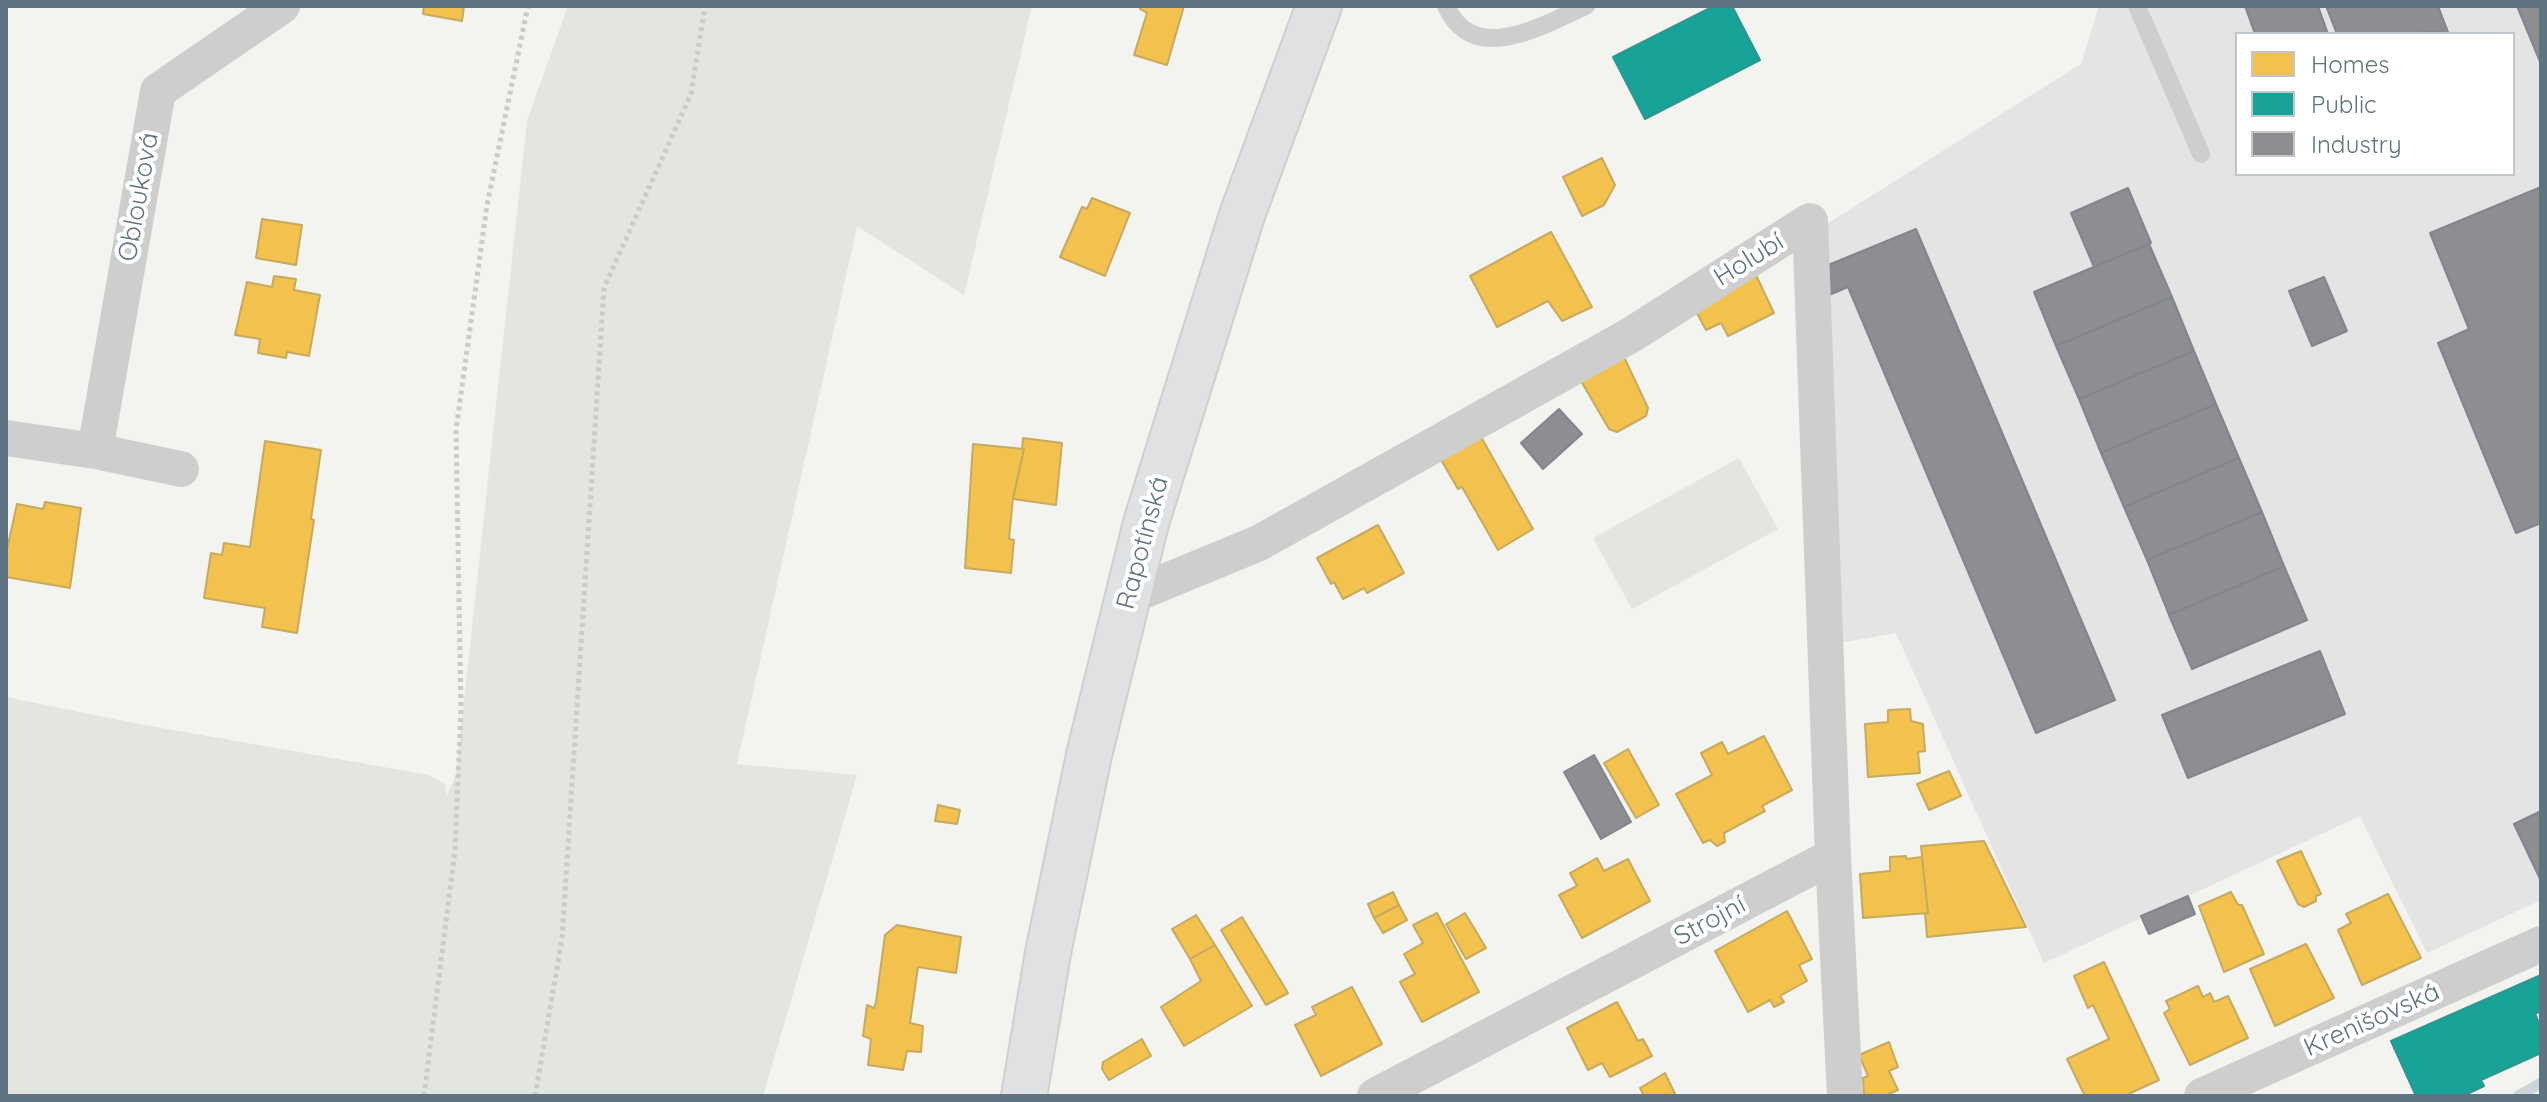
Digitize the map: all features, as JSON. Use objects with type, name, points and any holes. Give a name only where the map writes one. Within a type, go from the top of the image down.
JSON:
[{"type":"main road","name":"Rapotínská","points":[[1024,1096],[1048,953],[1089,755],[1146,523],[1214,300],[1280,108],[1319,6]]},
{"type":"street","name":"Oblouková","points":[[95,451],[158,91],[282,6]]},
{"type":"street","name":"Holubí","points":[[1128,597],[1259,543],[1631,335],[1810,221],[1833,856]]},
{"type":"street","points":[[6,438],[95,451],[181,469]]},
{"type":"street","points":[[1833,856],[1845,1096]]},
{"type":"street","name":"Strojní","points":[[1375,1096],[1833,856]]},
{"type":"street","name":"Krenišovská","points":[[2202,1096],[2541,944]]},
{"type":"lane","points":[[1446,6],[1462,27],[1478,36],[1497,39],[1515,36],[1569,10],[1586,6]]},
{"type":"lane","points":[[2137,6],[2201,154]]},
{"type":"path","points":[[424,1096],[455,850],[461,708],[456,430],[487,205],[528,6]]},
{"type":"path","points":[[535,1096],[562,939],[604,288],[691,94],[705,6]]},
{"type":"shaded area","points":[[568,6],[1032,6],[964,295],[857,226],[737,764],[857,775],[763,1096],[6,1096],[6,697],[139,724],[429,775],[445,784],[447,796],[456,774],[527,121]]},
{"type":"shaded area","points":[[2099,6],[2541,6],[2541,900],[2427,953],[2360,816],[2044,963],[1896,633],[1839,643],[1817,230],[2081,64]]},
{"type":"shaded area","points":[[1739,458],[1778,529],[1632,609],[1593,538]]},
{"type":"building: Homes","points":[[424,6],[464,6],[462,21],[423,14]]},
{"type":"building: Homes","points":[[1140,6],[1184,6],[1167,65],[1134,55],[1147,13]]},
{"type":"building: Homes","points":[[1602,158],[1615,185],[1604,205],[1582,216],[1563,177]]},
{"type":"building: Homes","points":[[1092,198],[1130,213],[1105,276],[1060,257],[1082,207],[1087,209]]},
{"type":"building: Homes","points":[[262,219],[302,225],[296,265],[256,258]]},
{"type":"building: Homes","points":[[1551,232],[1592,307],[1562,321],[1548,301],[1497,327],[1470,276]]},
{"type":"building: Homes","points":[[1753,269],[1774,313],[1728,336],[1721,323],[1706,330],[1691,302]]},
{"type":"building: Homes","points":[[274,276],[296,279],[294,290],[320,295],[309,356],[287,352],[286,358],[258,353],[260,339],[235,335],[247,282],[272,287]]},
{"type":"building: Homes","points":[[1624,357],[1648,408],[1646,416],[1617,432],[1609,429],[1581,381]]},
{"type":"building: Homes","points":[[1480,435],[1533,529],[1498,550],[1462,487],[1458,489],[1440,458]]},
{"type":"building: Homes","points":[[1023,438],[1062,443],[1056,505],[1013,499],[1024,449]]},
{"type":"building: Homes","points":[[265,441],[321,450],[297,633],[262,627],[265,608],[204,598],[211,553],[222,555],[224,543],[250,547]]},
{"type":"building: Homes","points":[[973,444],[1024,449],[1013,498],[1009,539],[1014,540],[1011,573],[965,568]]},
{"type":"building: Homes","points":[[45,502],[81,508],[70,588],[6,577],[6,554],[17,504],[43,509]]},
{"type":"building: Homes","points":[[1378,525],[1404,573],[1367,593],[1364,588],[1343,599],[1317,558]]},
{"type":"building: Homes","points":[[1910,709],[1911,721],[1923,724],[1925,751],[1918,752],[1920,773],[1868,777],[1865,724],[1888,722],[1888,710]]},
{"type":"building: Homes","points":[[1764,736],[1792,790],[1762,806],[1765,811],[1724,833],[1725,842],[1717,846],[1710,840],[1703,843],[1676,794],[1712,775],[1701,753],[1722,742],[1728,754]]},
{"type":"building: Homes","points":[[1628,749],[1659,805],[1636,818],[1604,763]]},
{"type":"building: Homes","points":[[1949,771],[1961,796],[1929,810],[1917,784]]},
{"type":"building: Homes","points":[[938,805],[960,810],[957,824],[935,821]]},
{"type":"building: Homes","points":[[1984,841],[2026,927],[1927,937],[1925,913],[1928,913],[1921,846]]},
{"type":"building: Homes","points":[[2301,851],[2321,894],[2316,896],[2316,901],[2304,907],[2298,904],[2277,861]]},
{"type":"building: Homes","points":[[1906,856],[1906,859],[1922,857],[1928,913],[1863,918],[1860,874],[1890,871],[1890,857]]},
{"type":"building: Homes","points":[[1597,858],[1604,871],[1628,859],[1650,901],[1582,938],[1559,895],[1577,886],[1570,873]]},
{"type":"building: Homes","points":[[1393,892],[1399,905],[1374,918],[1368,904]]},
{"type":"building: Homes","points":[[2231,892],[2238,905],[2242,905],[2264,954],[2224,972],[2199,906]]},
{"type":"building: Homes","points":[[2388,894],[2421,958],[2362,985],[2338,930],[2351,923],[2346,914]]},
{"type":"building: Homes","points":[[1399,905],[1407,920],[1383,933],[1374,918]]},
{"type":"building: Homes","points":[[1787,911],[1812,959],[1799,965],[1807,981],[1780,996],[1784,1002],[1774,1007],[1770,1000],[1748,1012],[1715,951]]},
{"type":"building: Homes","points":[[1437,913],[1479,992],[1422,1022],[1400,982],[1415,974],[1404,954],[1423,943],[1413,925]]},
{"type":"building: Homes","points":[[1465,913],[1486,948],[1466,959],[1446,924]]},
{"type":"building: Homes","points":[[1196,915],[1215,945],[1190,959],[1172,929]]},
{"type":"building: Homes","points":[[1242,917],[1288,993],[1266,1005],[1221,930]]},
{"type":"building: Homes","points":[[897,925],[961,937],[956,973],[918,967],[910,1023],[923,1026],[921,1052],[907,1051],[903,1070],[868,1065],[871,1039],[863,1036],[867,1005],[874,1008],[876,1002],[885,935]]},
{"type":"building: Homes","points":[[2306,944],[2334,998],[2275,1026],[2250,969]]},
{"type":"building: Homes","points":[[1215,945],[1252,1006],[1184,1046],[1161,1007],[1201,981],[1190,959]]},
{"type":"building: Homes","points":[[2104,962],[2159,1080],[2124,1096],[2085,1096],[2067,1059],[2109,1039],[2093,1005],[2088,1008],[2074,976]]},
{"type":"building: Homes","points":[[2198,986],[2203,997],[2210,993],[2214,1002],[2228,996],[2248,1038],[2190,1065],[2164,1013],[2170,1009],[2166,1001]]},
{"type":"building: Homes","points":[[1352,987],[1382,1044],[1321,1076],[1295,1025],[1316,1015],[1312,1007]]},
{"type":"building: Homes","points":[[1617,1002],[1638,1041],[1643,1039],[1652,1056],[1610,1077],[1602,1063],[1588,1070],[1567,1028]]},
{"type":"building: Homes","points":[[1142,1039],[1151,1056],[1109,1080],[1102,1069],[1103,1062]]},
{"type":"building: Homes","points":[[1889,1042],[1898,1067],[1889,1071],[1898,1090],[1884,1096],[1864,1096],[1863,1078],[1868,1076],[1859,1055]]},
{"type":"building: Homes","points":[[1665,1073],[1676,1096],[1644,1096],[1640,1088]]},
{"type":"building: Public","points":[[1714,6],[1732,6],[1760,60],[1645,119],[1613,57]]},
{"type":"building: Public","points":[[2541,975],[2541,1011],[2535,1014],[2541,1027],[2541,1053],[2481,1080],[2484,1086],[2463,1096],[2416,1096],[2391,1041]]},
{"type":"building: Industry","points":[[2245,6],[2318,6],[2327,32],[2254,32]]},
{"type":"building: Industry","points":[[2326,6],[2438,6],[2448,32],[2336,32]]},
{"type":"building: Industry","points":[[2517,6],[2541,6],[2541,64]]},
{"type":"building: Industry","points":[[2541,187],[2541,523],[2516,533],[2438,343],[2469,329],[2430,233]]},
{"type":"building: Industry","points":[[2128,188],[2151,243],[2094,267],[2071,213]]},
{"type":"building: Industry","points":[[1916,229],[2115,700],[2036,733],[1848,287],[1822,298],[1821,268]]},
{"type":"building: Industry","points":[[2149,244],[2172,297],[2056,346],[2034,292]]},
{"type":"building: Industry","points":[[2324,277],[2347,331],[2312,346],[2289,291]]},
{"type":"building: Industry","points":[[2172,297],[2194,351],[2079,399],[2056,346]]},
{"type":"building: Industry","points":[[2194,351],[2216,404],[2101,453],[2079,399]]},
{"type":"building: Industry","points":[[2216,404],[2239,458],[2124,507],[2101,453]]},
{"type":"building: Industry","points":[[1559,409],[1582,434],[1543,469],[1521,443]]},
{"type":"building: Industry","points":[[2239,458],[2262,512],[2147,560],[2124,507]]},
{"type":"building: Industry","points":[[2262,512],[2284,566],[2169,615],[2147,560]]},
{"type":"building: Industry","points":[[2284,566],[2307,620],[2192,669],[2169,615]]},
{"type":"building: Industry","points":[[2320,651],[2345,714],[2188,778],[2162,715]]},
{"type":"building: Industry","points":[[1594,755],[1631,822],[1601,839],[1564,772]]},
{"type":"building: Industry","points":[[2541,811],[2541,881],[2514,824]]},
{"type":"building: Industry","points":[[2188,896],[2195,914],[2149,934],[2141,916]]},
{"type":"waterway","points":[[2518,1096],[2541,1083]]}]
